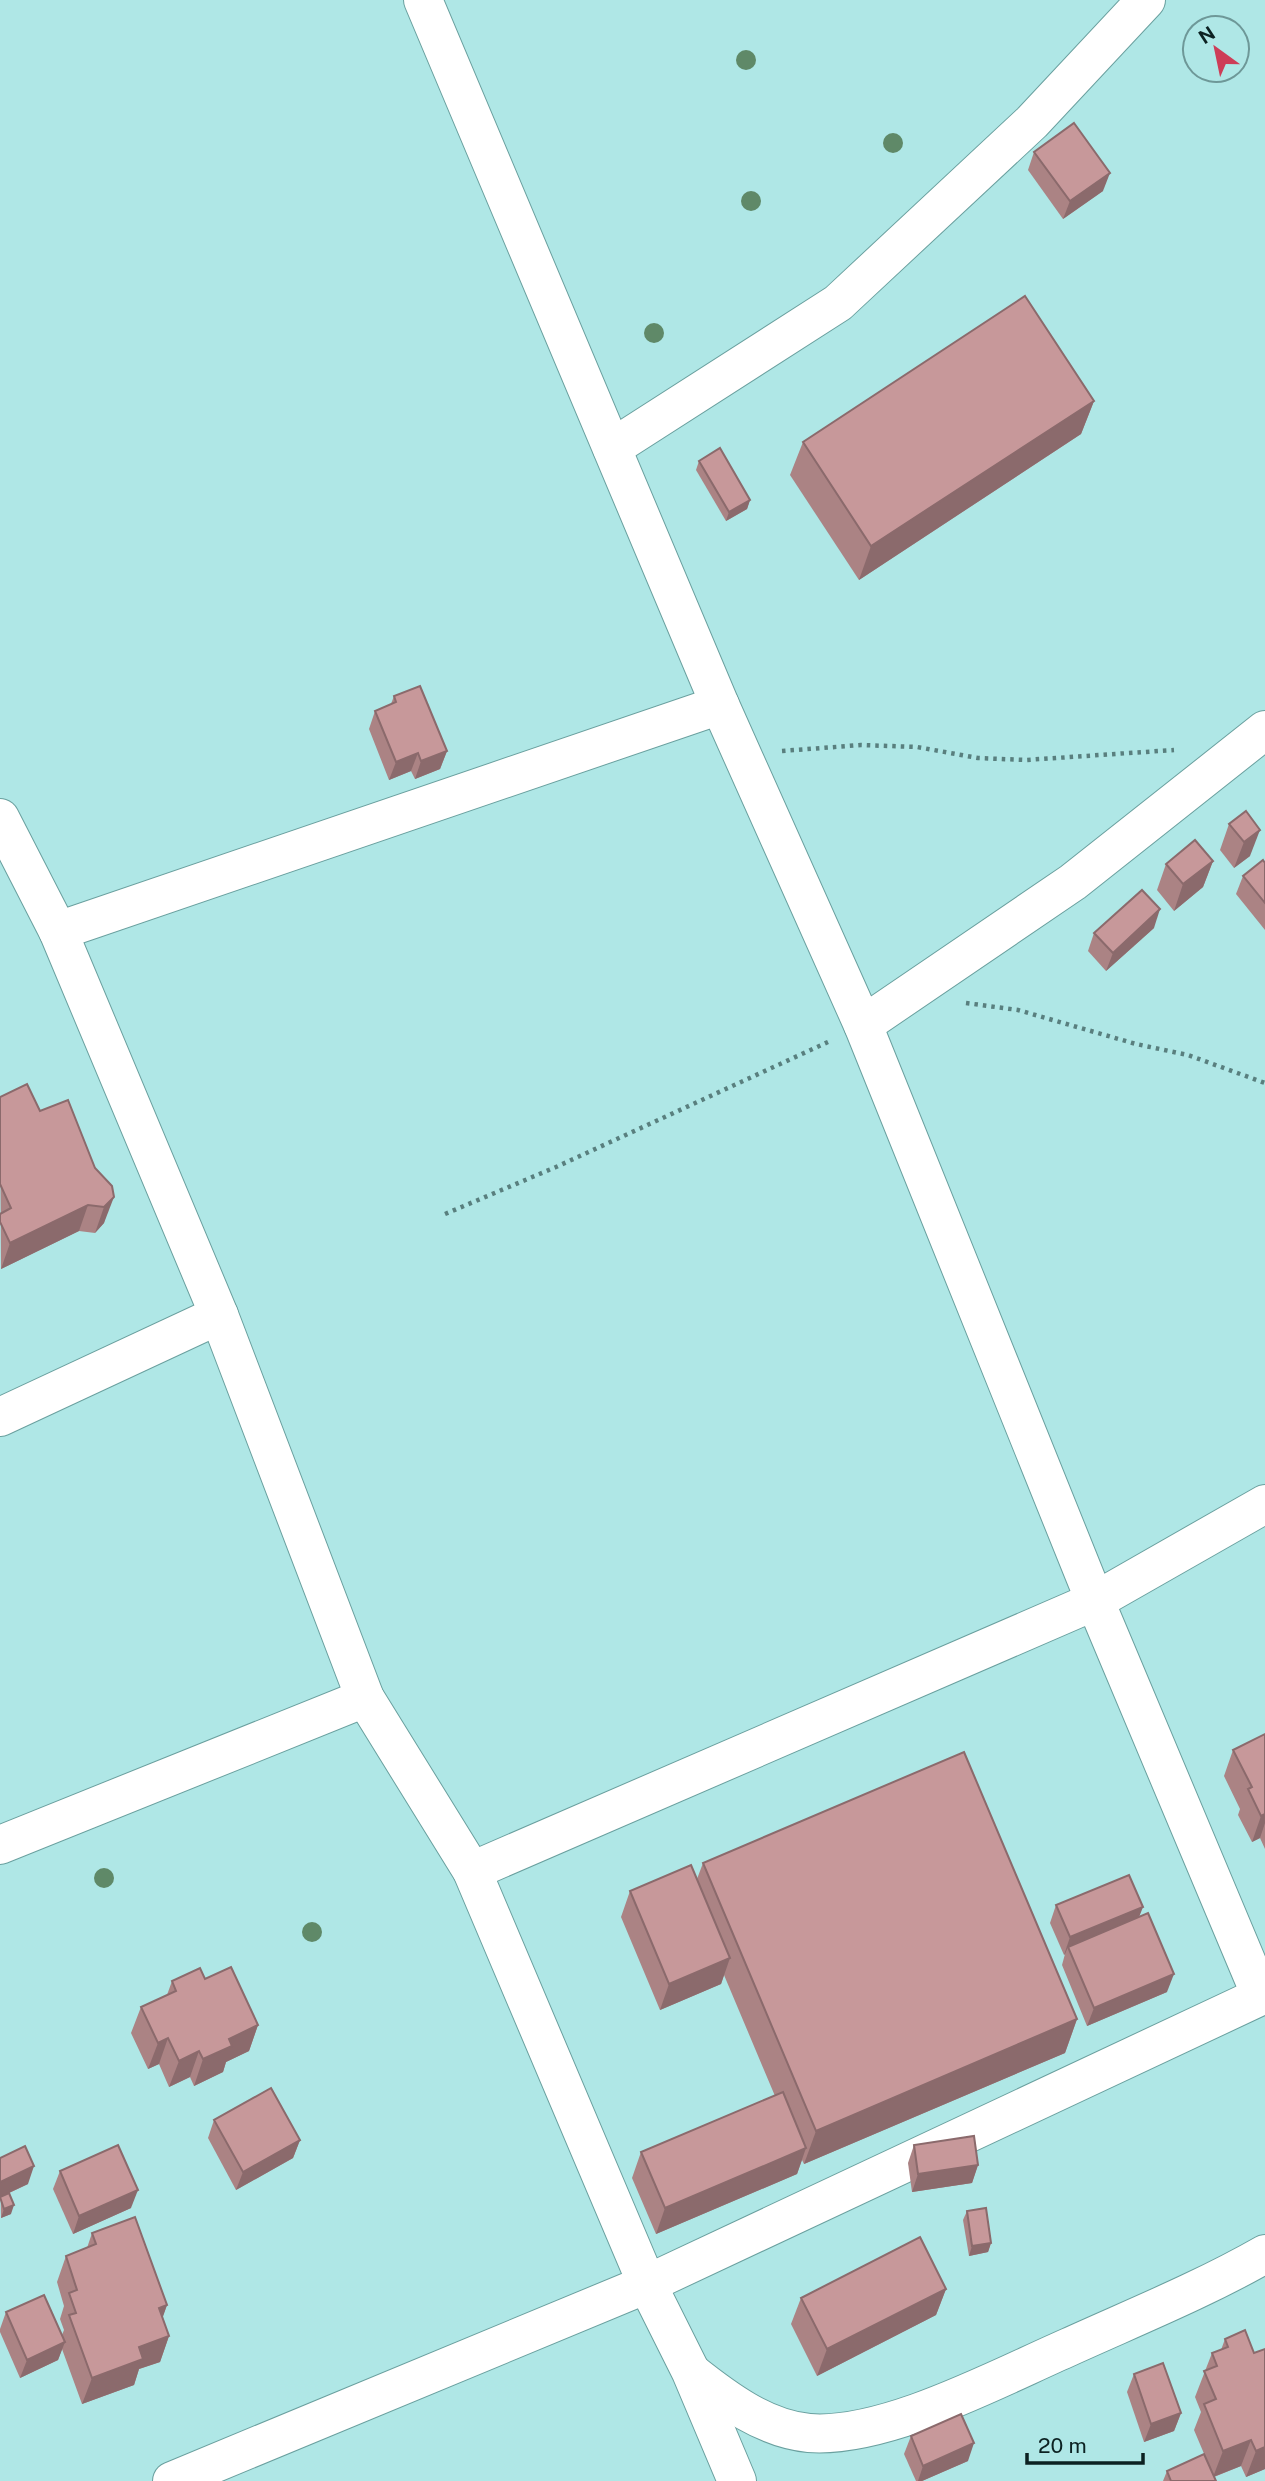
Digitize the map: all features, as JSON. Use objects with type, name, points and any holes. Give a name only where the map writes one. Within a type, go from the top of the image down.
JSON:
[{"type":"street","points":[[172,2481],[647,2284],[1263,2001],[1095,1601],[863,1025],[720,705],[423,0]]},
{"type":"street","points":[[612,448],[838,303],[1031,122],[1146,0]]},
{"type":"street","points":[[58,931],[720,705]]},
{"type":"street","points":[[863,1025],[1073,882],[1265,730]]},
{"type":"street","points":[[0,818],[58,931],[219,1315],[365,1698],[472,1871],[647,2284],[691,2372],[737,2481]]},
{"type":"street","points":[[0,1417],[219,1315]]},
{"type":"street","points":[[472,1871],[1095,1601],[1265,1504]]},
{"type":"street","points":[[0,1845],[365,1698]]},
{"type":"street","points":[[691,2372],[727,2401],[773,2424],[809,2432],[870,2429],[983,2385],[1209,2286],[1265,2254]]},
{"type":"path","points":[[743,757],[806,748],[861,745],[917,747],[978,758],[1026,760],[1178,749]]},
{"type":"path","points":[[910,993],[946,1002],[1018,1010],[1136,1044],[1188,1055],[1265,1083]]},
{"type":"path","points":[[445,1214],[556,1167],[863,1025]]},
{"type":"building","points":[[1074,123],[1110,173],[1070,201],[1034,152]]},
{"type":"building","points":[[1025,296],[1094,401],[871,546],[803,442]]},
{"type":"building","points":[[720,448],[750,500],[729,512],[699,461]]},
{"type":"building","points":[[420,686],[447,751],[421,761],[418,753],[396,762],[375,711],[396,702],[394,696]]},
{"type":"building","points":[[1246,811],[1260,830],[1244,842],[1229,824]]},
{"type":"building","points":[[1195,840],[1213,861],[1183,884],[1166,864]]},
{"type":"building","points":[[1263,860],[1265,863],[1265,903],[1243,876]]},
{"type":"building","points":[[1142,890],[1160,909],[1113,953],[1094,933]]},
{"type":"building","points":[[27,1084],[40,1111],[68,1100],[95,1168],[112,1186],[114,1197],[104,1207],[88,1205],[10,1243],[0,1222],[0,1214],[11,1208],[0,1184],[0,1097]]},
{"type":"building","points":[[1265,1734],[1265,1814],[1261,1816],[1248,1789],[1252,1787],[1233,1750]]},
{"type":"building","points":[[964,1752],[1077,2019],[816,2131],[703,1863]]},
{"type":"building","points":[[691,1865],[730,1958],[669,1984],[630,1891]]},
{"type":"building","points":[[1129,1875],[1143,1907],[1070,1937],[1056,1905]]},
{"type":"building","points":[[1148,1913],[1174,1974],[1094,2008],[1068,1947]]},
{"type":"building","points":[[231,1967],[258,2025],[229,2039],[232,2046],[203,2059],[199,2051],[179,2061],[168,2038],[158,2043],[141,2007],[176,1991],[172,1981],[200,1968],[205,1979]]},
{"type":"building","points":[[271,2088],[300,2140],[243,2172],[214,2120]]},
{"type":"building","points":[[783,2092],[806,2148],[665,2208],[641,2152]]},
{"type":"building","points":[[974,2136],[978,2165],[918,2174],[914,2145]]},
{"type":"building","points":[[118,2145],[138,2190],[79,2216],[60,2171]]},
{"type":"building","points":[[25,2146],[34,2166],[0,2182],[0,2158]]},
{"type":"building","points":[[9,2193],[14,2205],[4,2209],[0,2197]]},
{"type":"building","points":[[986,2208],[991,2243],[972,2246],[967,2211]]},
{"type":"building","points":[[135,2217],[167,2305],[159,2308],[169,2336],[139,2347],[143,2359],[92,2378],[69,2315],[76,2313],[69,2293],[77,2290],[66,2256],[96,2244],[92,2233]]},
{"type":"building","points":[[920,2237],[946,2289],[827,2349],[801,2298]]},
{"type":"building","points":[[44,2295],[65,2342],[27,2360],[6,2312]]},
{"type":"building","points":[[1245,2330],[1254,2353],[1265,2349],[1265,2447],[1256,2451],[1251,2440],[1223,2451],[1204,2404],[1216,2399],[1204,2371],[1217,2366],[1212,2353],[1228,2347],[1225,2339]]},
{"type":"building","points":[[1163,2363],[1181,2413],[1151,2424],[1134,2374]]},
{"type":"building","points":[[961,2414],[974,2443],[923,2466],[911,2436]]},
{"type":"building","points":[[1204,2454],[1216,2481],[1171,2481],[1167,2471]]}]
